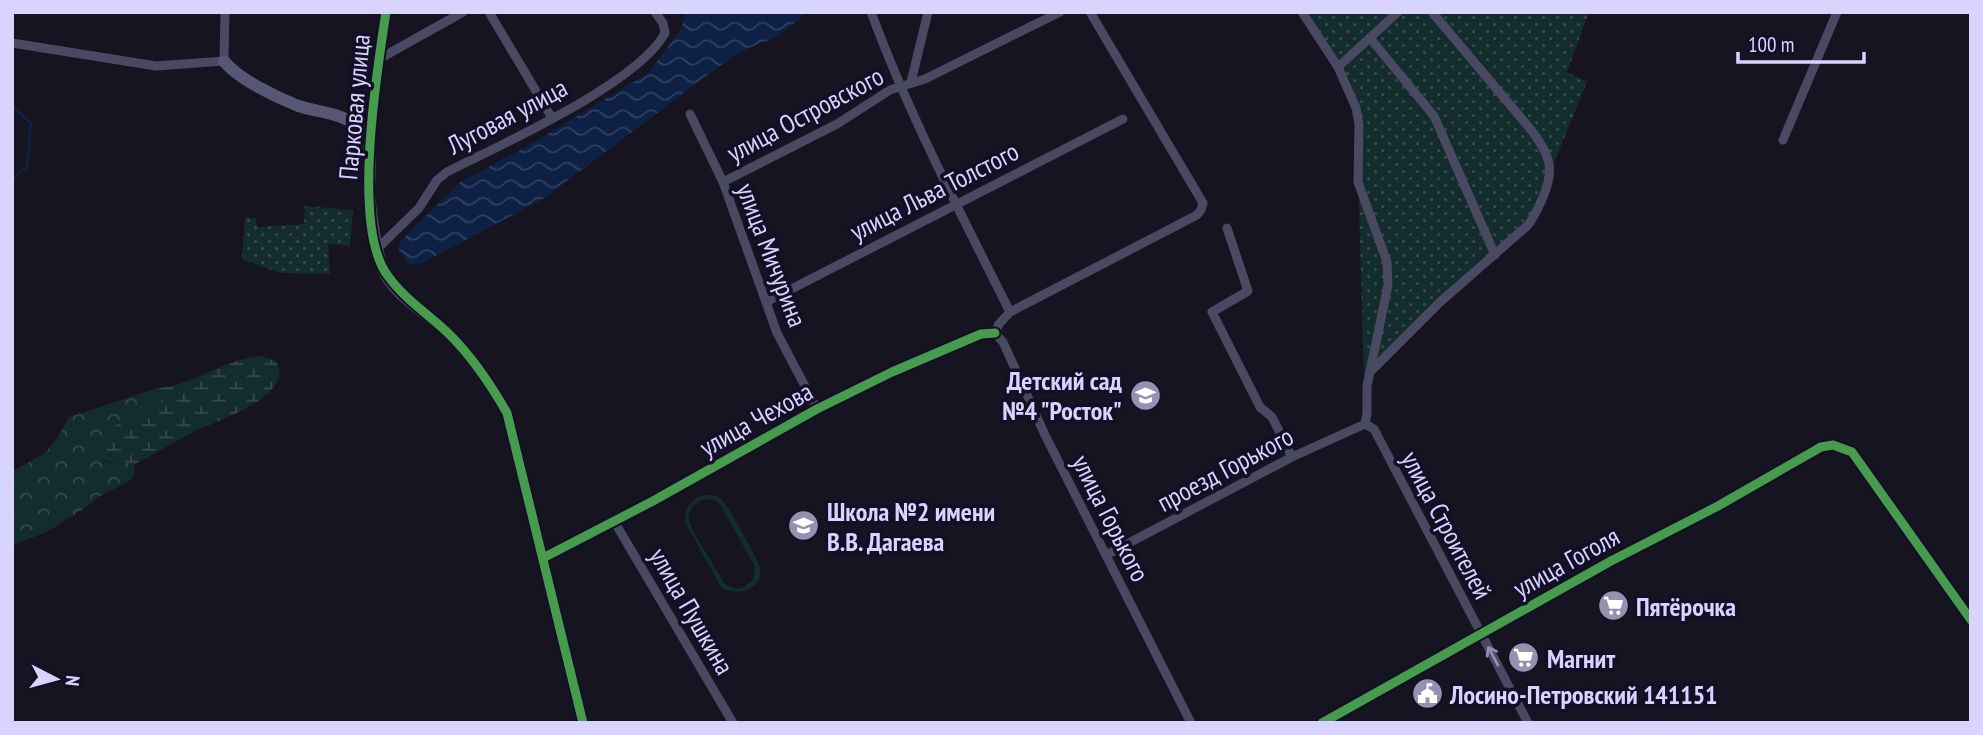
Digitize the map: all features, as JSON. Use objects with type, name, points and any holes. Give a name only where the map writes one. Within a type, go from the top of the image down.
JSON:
[{"type":"street","points":[[225,12],[224,61],[229,68],[297,105],[346,118],[362,130],[369,145]]},
{"type":"street","name":"Парковая улица","points":[[386,12],[369,145],[369,192],[377,249],[385,273],[411,302],[450,335],[489,381],[507,413],[583,723]]},
{"type":"street","points":[[379,59],[463,12]]},
{"type":"street","points":[[489,12],[552,118]]},
{"type":"street","name":"Луговая улица","points":[[377,249],[419,208],[437,180],[447,172],[552,118],[634,69],[662,40],[666,30],[655,12]]},
{"type":"street","points":[[871,12],[890,62],[906,84],[956,203],[1010,312]]},
{"type":"street","points":[[906,84],[928,12]]},
{"type":"street","name":"улица Островского","points":[[723,182],[837,124],[874,99],[906,84],[925,79],[1060,12]]},
{"type":"street","points":[[995,333],[1010,312],[1197,215],[1201,210],[1203,203],[1090,12]]},
{"type":"street","points":[[1302,12],[1338,66],[1356,108],[1359,124],[1357,172],[1360,191],[1387,262],[1388,285],[1367,386],[1365,424]]},
{"type":"street","points":[[1338,66],[1398,12]]},
{"type":"street","points":[[1372,370],[1439,303],[1533,219],[1549,183],[1550,164],[1542,145],[1432,12]]},
{"type":"street","points":[[1783,140],[1837,12]]},
{"type":"street","points":[[1370,38],[1434,116],[1495,255]]},
{"type":"street","points":[[12,43],[156,65],[224,61]]},
{"type":"street","name":"улица Мичурина","points":[[690,114],[723,182],[777,333],[817,409]]},
{"type":"street","name":"улица Льва Толстого","points":[[765,302],[1122,119]]},
{"type":"street","points":[[1227,228],[1248,291],[1212,312],[1260,407],[1272,417],[1292,457]]},
{"type":"street","name":"улица Чехова","points":[[543,558],[817,409],[914,362],[981,334],[995,333]]},
{"type":"street","name":"улица Горького","points":[[995,333],[1003,342],[1045,435],[1191,723]]},
{"type":"street","name":"проезд Горького","points":[[1106,555],[1292,457],[1365,424]]},
{"type":"street","name":"улица Строителей","points":[[1365,424],[1374,429],[1528,723]]},
{"type":"street","name":"улица Гоголя","points":[[1322,723],[1611,561],[1718,506],[1821,447],[1833,445],[1853,452],[1971,620]]},
{"type":"street","name":"улица Пушкина","points":[[614,521],[733,723]]},
{"type":"green space","points":[[1301,12],[1589,12],[1567,72],[1587,82],[1531,219],[1364,380],[1356,103]]},
{"type":"green space","points":[[305,206],[353,210],[350,246],[328,244],[330,274],[280,273],[242,259],[245,217],[256,218],[257,227],[304,224]]},
{"type":"green space","points":[[260,356],[276,361],[279,374],[275,385],[250,406],[193,432],[134,465],[107,461],[99,454],[106,430],[163,401],[158,388]]},
{"type":"green space","points":[[158,388],[164,401],[107,430],[104,461],[134,465],[135,472],[131,480],[98,497],[47,532],[12,545],[12,472],[45,453],[69,417]]},
{"type":"green space","points":[[703,496],[715,496],[723,501],[758,563],[760,576],[748,590],[734,591],[721,587],[685,522],[688,507]],"holes":[[[704,499],[720,504],[755,567],[753,579],[744,587],[736,589],[725,584],[691,526],[689,513],[692,507]]]},
{"type":"water","points":[[682,12],[808,12],[777,37],[729,59],[543,199],[422,263],[407,263],[398,249],[401,241],[459,183],[531,144],[648,73],[681,29],[684,19]]},
{"type":"waterway","points":[[12,106],[31,123],[27,167],[12,179]]},
{"type":"cycle path","points":[[386,12],[370,148],[371,223],[377,253],[395,285],[466,353],[507,413],[583,723]]},
{"type":"cycle path","points":[[543,558],[653,501],[817,409],[892,372],[981,334],[995,333]]},
{"type":"cycle path","points":[[1322,723],[1611,561],[1718,506],[1821,447],[1833,445],[1852,452],[1971,620]]},
{"type":"place","name":"Детский сад №4 \"Росток\"","points":[[1145,395]]},
{"type":"place","name":"Школа №2 имени В.В. Дагаева","points":[[804,526]]},
{"type":"place","name":"Пятёрочка","points":[[1613,606]]},
{"type":"place","name":"Магнит","points":[[1524,658]]},
{"type":"place","name":"Лосино-Петровский 141151","points":[[1427,694]]}]
